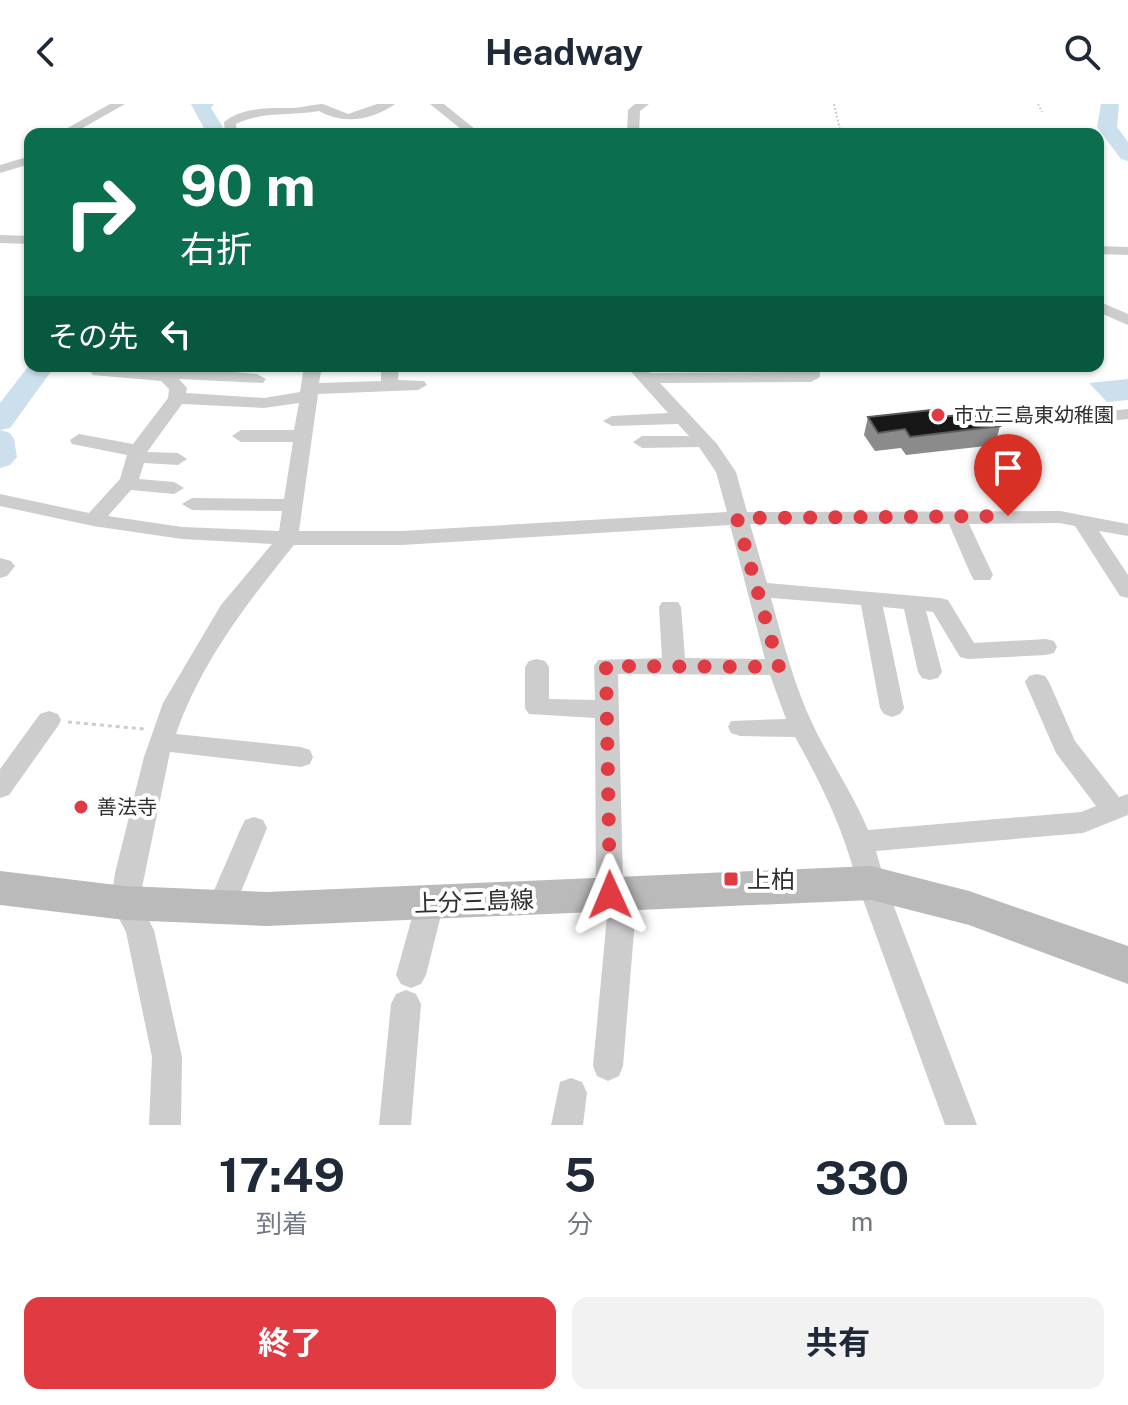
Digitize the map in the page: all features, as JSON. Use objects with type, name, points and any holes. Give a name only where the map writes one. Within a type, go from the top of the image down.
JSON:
[{"type":"main road","name":"上分三島線","points":[[0,888],[125,903],[220,909],[871,883],[912,890],[968,907],[1128,965]]},
{"type":"street","points":[[74,128],[119,104]]},
{"type":"street","points":[[338,128],[349,118],[389,104]]},
{"type":"street","points":[[436,104],[467,128]]},
{"type":"street","points":[[633,128],[634,110],[643,104]]},
{"type":"street","points":[[230,128],[230,122],[240,117],[273,110],[293,112],[321,107],[338,117],[349,118]]},
{"type":"street","points":[[0,169],[24,162]]},
{"type":"street","points":[[0,239],[24,240]]},
{"type":"street","points":[[1104,250],[1128,251]]},
{"type":"street","points":[[1104,309],[1128,320]]},
{"type":"street","points":[[93,520],[126,484],[137,454],[177,398],[178,388],[169,380],[176,372],[257,379]]},
{"type":"street","points":[[165,1125],[167,1057],[158,1005],[140,930],[125,903],[132,859],[162,736],[175,703],[229,610],[288,538],[312,372]]},
{"type":"street","points":[[389,386],[390,372]]},
{"type":"street","points":[[640,372],[748,372],[811,377],[811,372]]},
{"type":"street","points":[[640,372],[704,441],[726,472],[779,667],[802,728],[841,796],[860,842],[871,883],[961,1125]]},
{"type":"street","points":[[177,398],[264,403],[310,392],[418,385]]},
{"type":"street","points":[[1099,417],[1128,414]]},
{"type":"street","points":[[612,421],[684,418]]},
{"type":"street","points":[[241,436],[303,436]]},
{"type":"street","points":[[79,440],[137,454],[178,459]]},
{"type":"street","points":[[642,442],[704,441]]},
{"type":"street","points":[[126,484],[174,488]]},
{"type":"street","points":[[192,504],[293,505]]},
{"type":"street","points":[[3,505],[182,533],[288,538],[402,538],[737,518],[1060,517],[1128,530]]},
{"type":"street","points":[[956,516],[982,575]]},
{"type":"street","points":[[1082,521],[1128,591]]},
{"type":"street","points":[[760,590],[940,605],[968,651],[1046,647]]},
{"type":"street","points":[[870,598],[892,708]]},
{"type":"street","points":[[913,602],[930,672]]},
{"type":"street","points":[[670,607],[674,668]]},
{"type":"street","points":[[608,1066],[616,895],[606,666],[779,667]]},
{"type":"street","points":[[537,667],[537,708],[606,709]]},
{"type":"street","points":[[860,842],[1083,822],[1121,807],[1065,746],[1037,682]]},
{"type":"street","points":[[0,788],[49,720]]},
{"type":"street","points":[[740,727],[802,728]]},
{"type":"street","points":[[162,736],[301,757]]},
{"type":"street","points":[[220,909],[254,828]]},
{"type":"street","points":[[395,1125],[408,990],[430,903]]},
{"type":"street","points":[[567,1125],[571,1093]]},
{"type":"path","points":[[834,104],[840,128]]},
{"type":"path","points":[[1038,104],[1042,112]]},
{"type":"path","points":[[49,720],[162,736]]},
{"type":"water","points":[[1128,379],[1128,400],[1107,402],[1089,383]]},
{"type":"building","points":[[931,410],[936,417],[989,413],[1000,426],[910,437],[905,429],[878,433],[868,417]]},
{"type":"waterway","points":[[205,104],[200,105],[213,128]]},
{"type":"waterway","points":[[1110,104],[1107,127],[1128,155]]},
{"type":"waterway","points":[[0,422],[38,372]]},
{"type":"waterway","points":[[0,439],[0,459]]},
{"type":"place","name":"市立三島東幼稚園","points":[[938,415]]},
{"type":"place","name":"善法寺","points":[[81,807]]},
{"type":"place","name":"上柏","points":[[731,879]]},
{"type":"route","points":[[610,895],[606,666],[779,667],[760,590],[737,518],[1008,516]]}]
